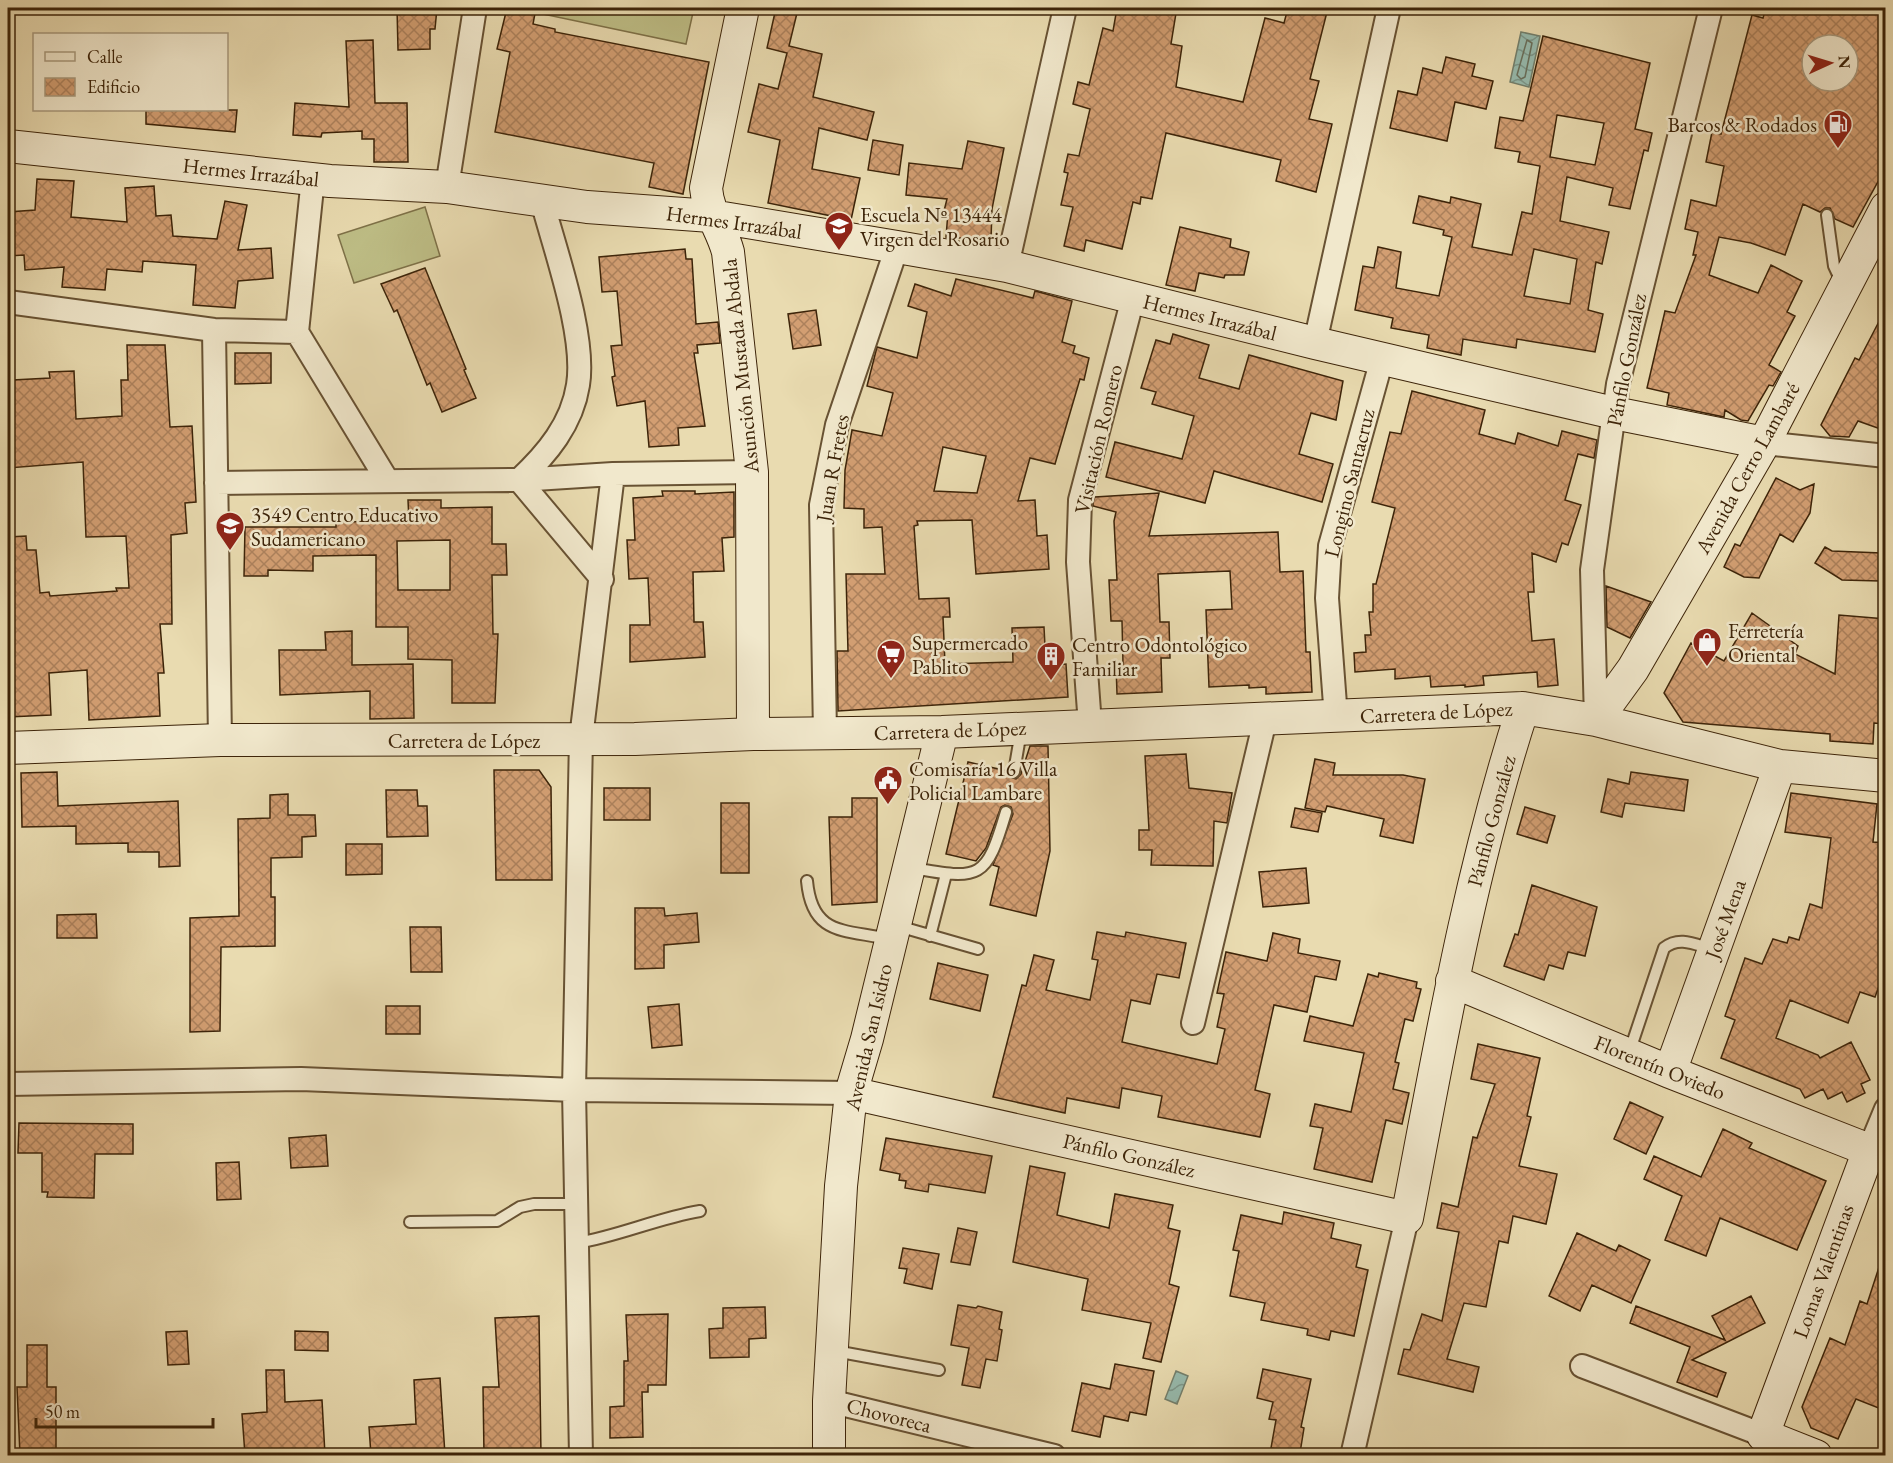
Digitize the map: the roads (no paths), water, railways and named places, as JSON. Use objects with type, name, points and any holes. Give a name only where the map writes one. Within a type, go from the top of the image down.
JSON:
[{"type":"street","points":[[447,187],[475,8]]},
{"type":"street","name":"Asunción Mustada Abdala","points":[[743,8],[706,179],[711,216],[725,239],[728,252],[752,472],[753,734]]},
{"type":"street","points":[[1007,266],[1065,8]]},
{"type":"street","points":[[1315,343],[1389,8]]},
{"type":"street","name":"Pánfilo González","points":[[1596,720],[1592,579],[1614,413],[1633,317],[1711,8]]},
{"type":"street","name":"Hermes Irrazábal","points":[[8,146],[313,178],[447,187],[588,207],[711,216],[897,247],[1007,266],[1315,343],[1614,413],[1764,442]]},
{"type":"street","points":[[313,178],[297,332],[387,480]]},
{"type":"street","points":[[519,480],[544,457],[563,428],[578,385],[578,352],[572,319],[542,201]]},
{"type":"street","name":"Avenida Cerro Lambaré","points":[[1596,720],[1633,669],[1764,442],[1886,208]]},
{"type":"street","name":"Juan R Fretes","points":[[825,733],[821,505],[837,425],[897,247]]},
{"type":"street","name":"Visitación Romero","points":[[1090,725],[1077,555],[1080,500],[1133,298]]},
{"type":"street","points":[[8,302],[214,330],[297,332]]},
{"type":"street","points":[[214,330],[220,740]]},
{"type":"street","name":"Longino Santacruz","points":[[1336,718],[1327,598],[1330,546],[1382,359]]},
{"type":"street","points":[[1764,442],[1886,456]]},
{"type":"street","points":[[216,483],[519,480],[613,474],[752,472]]},
{"type":"street","points":[[581,1455],[574,1090],[581,738],[613,474]]},
{"type":"street","points":[[519,480],[602,579]]},
{"type":"street","name":"Pánfilo González","points":[[1352,1455],[1407,1218],[1452,981],[1495,793],[1523,708]]},
{"type":"street","name":"Carretera de López","points":[[8,748],[220,740],[634,739],[753,734],[942,732],[1336,718],[1523,708],[1596,720],[1780,766],[1886,776]]},
{"type":"street","points":[[1193,1023],[1265,720]]},
{"type":"street","name":"Avenida San Isidro","points":[[829,1455],[829,1401],[841,1186],[851,1093],[942,732]]},
{"type":"street","name":"José Mena","points":[[1670,1072],[1780,766]]},
{"type":"street","name":"Florentín Oviedo","points":[[1452,981],[1628,1055],[1869,1150]]},
{"type":"street","points":[[8,1084],[301,1079],[574,1090],[851,1093]]},
{"type":"street","name":"Pánfilo González","points":[[851,1093],[1407,1218]]},
{"type":"street","name":"Lomas Valentinas","points":[[1763,1435],[1886,1108]]},
{"type":"street","points":[[1582,1366],[1816,1455]]},
{"type":"street","name":"Chovoreca","points":[[829,1401],[1054,1455]]},
{"type":"lane","points":[[1827,215],[1834,266],[1845,287]]},
{"type":"lane","points":[[1014,772],[1021,728]]},
{"type":"lane","points":[[909,867],[946,874],[969,874],[986,866],[995,849],[1006,812]]},
{"type":"lane","points":[[930,936],[946,874]]},
{"type":"lane","points":[[807,881],[808,899],[814,914],[825,923],[840,930],[930,936],[978,950]]},
{"type":"lane","points":[[1628,1055],[1664,948],[1672,941],[1684,941],[1714,950]]},
{"type":"lane","points":[[410,1222],[497,1221],[520,1207],[534,1204],[576,1204]]},
{"type":"lane","points":[[577,1243],[609,1238],[669,1216],[700,1211]]},
{"type":"lane","points":[[832,1351],[939,1370]]},
{"type":"water","points":[[1521,32],[1540,36],[1529,87],[1510,82]]},
{"type":"water","points":[[1176,1371],[1188,1376],[1177,1404],[1165,1399]]},
{"type":"place","name":"Barcos & Rodados","points":[[1838,150]]},
{"type":"place","name":"Escuela Nº 13444 Virgen del Rosario","points":[[839,252]]},
{"type":"place","name":"3549 Centro Educativo Sudamericano","points":[[230,552]]},
{"type":"place","name":"Ferretería Oriental","points":[[1707,668]]},
{"type":"place","name":"Supermercado Pablito","points":[[891,680]]},
{"type":"place","name":"Centro Odontológico Familiar","points":[[1051,682]]},
{"type":"place","name":"Comisaría 16 Villa Policial Lambare","points":[[888,806]]}]
